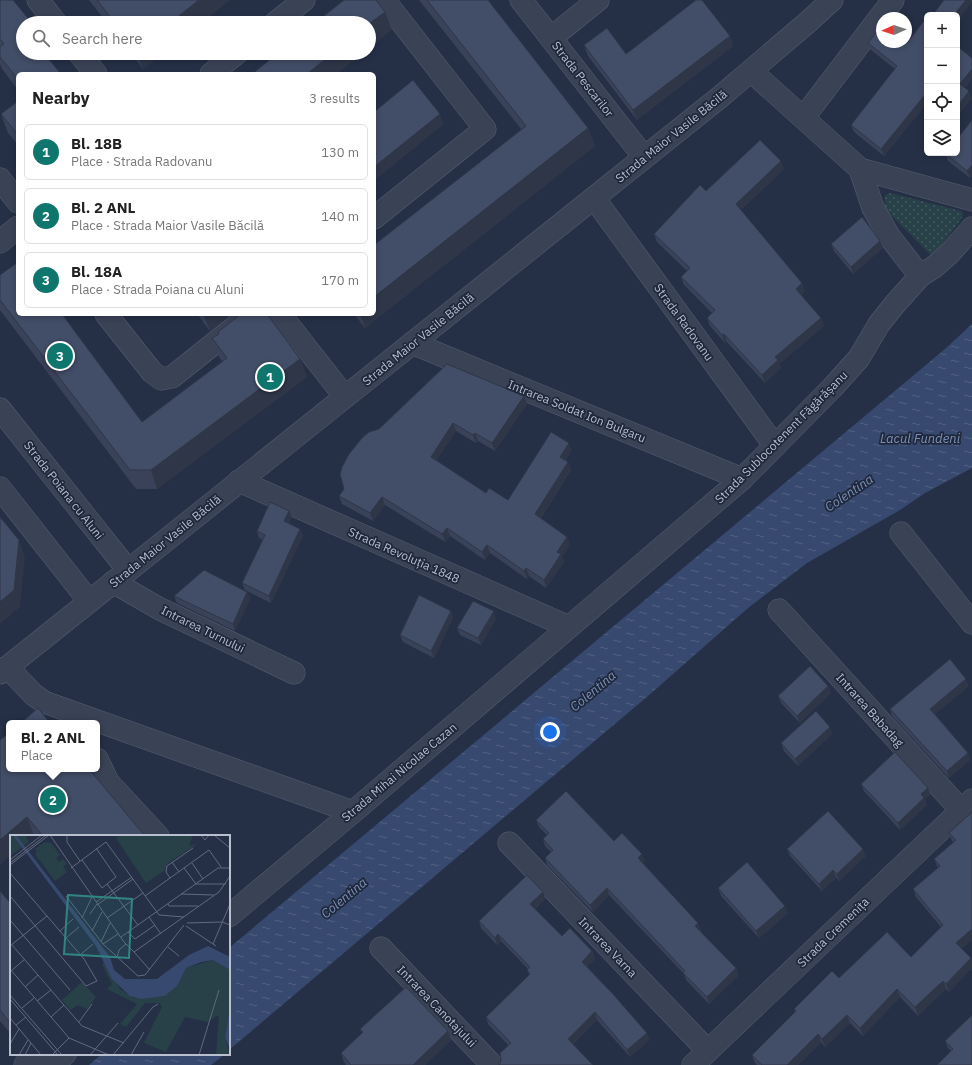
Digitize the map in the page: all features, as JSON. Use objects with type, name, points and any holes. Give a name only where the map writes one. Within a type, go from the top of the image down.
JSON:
[{"type":"street","points":[[38,0],[51,16]]},
{"type":"street","points":[[284,16],[304,0]]},
{"type":"street","points":[[376,216],[485,129],[384,0]]},
{"type":"street","name":"Strada Pescarilor","points":[[521,0],[644,157]]},
{"type":"street","points":[[551,38],[598,0]]},
{"type":"street","name":"Strada Maior Vasile Băcilă","points":[[4,670],[751,71],[832,0]]},
{"type":"street","points":[[804,117],[893,0]]},
{"type":"street","points":[[85,60],[94,72]]},
{"type":"street","points":[[213,72],[228,60]]},
{"type":"street","points":[[751,71],[804,117],[860,169],[972,200]]},
{"type":"street","points":[[860,169],[873,208],[889,236],[920,276]]},
{"type":"street","points":[[0,179],[16,199]]},
{"type":"street","name":"Strada Radovanu","points":[[594,198],[775,446]]},
{"type":"street","name":"Strada Sublocotenent Făgărășanu","points":[[569,627],[742,479],[832,388],[859,358],[894,304],[920,276],[950,253],[972,228]]},
{"type":"street","points":[[0,242],[16,230]]},
{"type":"street","points":[[108,316],[152,372],[161,379],[172,377],[248,316]]},
{"type":"street","points":[[282,316],[345,397]]},
{"type":"street","name":"Intrarea Soldat Ion Bulgaru","points":[[412,343],[742,479]]},
{"type":"street","name":"Strada Poiana cu Aluni","points":[[0,409],[120,576]]},
{"type":"street","name":"Strada Revoluția 1848","points":[[239,481],[569,627]]},
{"type":"street","points":[[0,488],[89,601]]},
{"type":"street","points":[[901,533],[972,623]]},
{"type":"street","name":"Intrarea Turnului","points":[[120,576],[160,609],[294,673]]},
{"type":"street","name":"Intrarea Babadag","points":[[779,610],[967,805]]},
{"type":"street","name":"Strada Mihai Nicolae Cazan","points":[[230,915],[569,627]]},
{"type":"street","points":[[4,670],[44,702],[77,718]]},
{"type":"street","points":[[100,726],[353,812]]},
{"type":"street","points":[[100,765],[108,782],[157,835]]},
{"type":"street","name":"Strada Cremenița","points":[[701,1058],[967,805]]},
{"type":"street","name":"Intrarea Varna","points":[[509,843],[701,1058]]},
{"type":"street","name":"Intrarea Canotajului","points":[[381,948],[492,1065]]},
{"type":"street","points":[[25,1065],[38,1055]]},
{"type":"street","points":[[52,1065],[64,1055]]},
{"type":"shaded area","points":[[890,193],[961,211],[963,213],[962,218],[935,254],[931,255],[887,211],[884,203],[885,195]]},
{"type":"water","name":"Lacul Fundeni","points":[[972,324],[972,468],[925,493],[900,510],[807,563],[748,608],[648,696],[230,1049],[230,947],[945,349]]},
{"type":"water","points":[[101,1055],[224,1055],[211,1065],[89,1065]]},
{"type":"building","points":[[0,0],[13,0],[26,16],[16,16],[16,60],[50,60],[59,72],[16,72],[16,77],[0,57],[0,47],[4,44],[0,39]]},
{"type":"building","points":[[97,0],[199,0],[179,16],[110,16]]},
{"type":"building","points":[[344,0],[376,0],[385,12],[376,19],[376,16],[324,16]]},
{"type":"building","points":[[427,0],[488,0],[588,128],[376,295],[376,243],[526,126]]},
{"type":"building","points":[[696,0],[702,0],[730,36],[633,110],[584,45],[607,28],[626,54]]},
{"type":"building","points":[[944,0],[966,0],[956,12],[935,12]]},
{"type":"building","points":[[924,21],[924,96],[881,149],[851,125],[897,66],[868,43],[876,33],[876,48],[912,48],[912,36]]},
{"type":"building","points":[[960,48],[972,58],[972,69],[960,84]]},
{"type":"building","points":[[269,60],[324,60],[309,72],[254,72]]},
{"type":"building","points":[[413,80],[440,114],[376,165],[376,110]]},
{"type":"building","points":[[960,84],[969,91],[960,103]]},
{"type":"building","points":[[16,103],[16,133],[1,114]]},
{"type":"building","points":[[972,120],[972,165],[967,171],[948,156],[960,156],[960,135]]},
{"type":"building","points":[[760,140],[781,161],[736,204],[802,283],[796,289],[821,318],[775,357],[778,360],[762,375],[707,318],[715,310],[681,277],[690,268],[654,234],[700,185],[706,191]]},
{"type":"building","points":[[862,217],[880,241],[851,267],[831,244]]},
{"type":"building","points":[[16,263],[16,316],[63,316],[142,422],[227,358],[212,338],[219,334],[218,332],[238,316],[268,316],[300,359],[151,470],[130,470],[0,300],[0,275]]},
{"type":"building","points":[[447,364],[524,396],[492,443],[475,433],[473,435],[453,423],[431,457],[486,493],[489,488],[508,500],[551,432],[569,443],[560,457],[568,462],[535,514],[567,537],[557,552],[561,554],[544,580],[526,568],[524,571],[487,545],[482,552],[447,528],[442,534],[382,497],[370,513],[339,496],[344,489],[340,474],[342,467],[349,454],[362,438],[369,432],[379,429]]},
{"type":"building","points":[[270,502],[289,511],[284,521],[300,529],[269,596],[242,583],[265,535],[257,531]]},
{"type":"building","points":[[0,517],[19,540],[14,590],[0,602]]},
{"type":"building","points":[[204,570],[247,592],[233,624],[174,596]]},
{"type":"building","points":[[419,595],[451,611],[431,651],[400,635]]},
{"type":"building","points":[[473,601],[494,611],[478,638],[457,628]]},
{"type":"building","points":[[950,659],[966,679],[930,709],[968,753],[947,771],[890,709]]},
{"type":"building","points":[[810,666],[828,686],[797,716],[778,696]]},
{"type":"building","points":[[38,708],[48,720],[24,720]]},
{"type":"building","points":[[816,711],[830,727],[795,759],[781,743]]},
{"type":"building","points":[[6,735],[6,772],[92,772],[144,835],[42,835],[27,817],[0,840],[0,740]]},
{"type":"building","points":[[895,752],[928,788],[921,794],[924,798],[898,823],[861,784]]},
{"type":"building","points":[[566,791],[614,841],[622,833],[642,854],[638,858],[698,923],[695,926],[736,968],[707,997],[683,973],[685,971],[607,888],[590,905],[545,858],[553,850],[543,839],[549,833],[536,820]]},
{"type":"building","points":[[828,811],[863,849],[837,874],[833,870],[819,884],[787,849]]},
{"type":"building","points":[[972,812],[972,929],[956,943],[971,958],[946,984],[943,981],[915,1007],[897,989],[860,1028],[847,1015],[822,1039],[818,1034],[787,1065],[762,1065],[752,1055],[796,1011],[794,1009],[832,971],[839,978],[887,932],[911,957],[943,925],[913,889],[940,866],[934,859],[956,840],[949,833]]},
{"type":"building","points":[[747,862],[785,906],[756,931],[718,888]]},
{"type":"building","points":[[527,875],[543,892],[530,904],[562,936],[570,928],[592,951],[582,962],[613,994],[647,1033],[627,1050],[595,1012],[568,1039],[593,1065],[499,1065],[501,1061],[500,1053],[511,1043],[486,1017],[530,974],[527,970],[530,967],[498,934],[495,938],[479,921]]},
{"type":"building","points":[[0,891],[10,903],[10,1023],[0,1010]]},
{"type":"building","points":[[406,987],[448,1031],[413,1065],[351,1065],[341,1053],[363,1032],[360,1029]]},
{"type":"building","points":[[972,1015],[972,1065],[937,1065],[953,1049],[945,1041]]},
{"type":"place","name":"Bl. 18A","points":[[60,356]]},
{"type":"place","name":"Bl. 18B","points":[[270,377]]},
{"type":"place","name":"Bl. 2 ANL","points":[[53,800]]},
{"type":"water label","name":"Colentina","points":[[849,493]]},
{"type":"water label","name":"Colentina","points":[[593,691]]},
{"type":"water label","name":"Colentina","points":[[344,898]]}]
